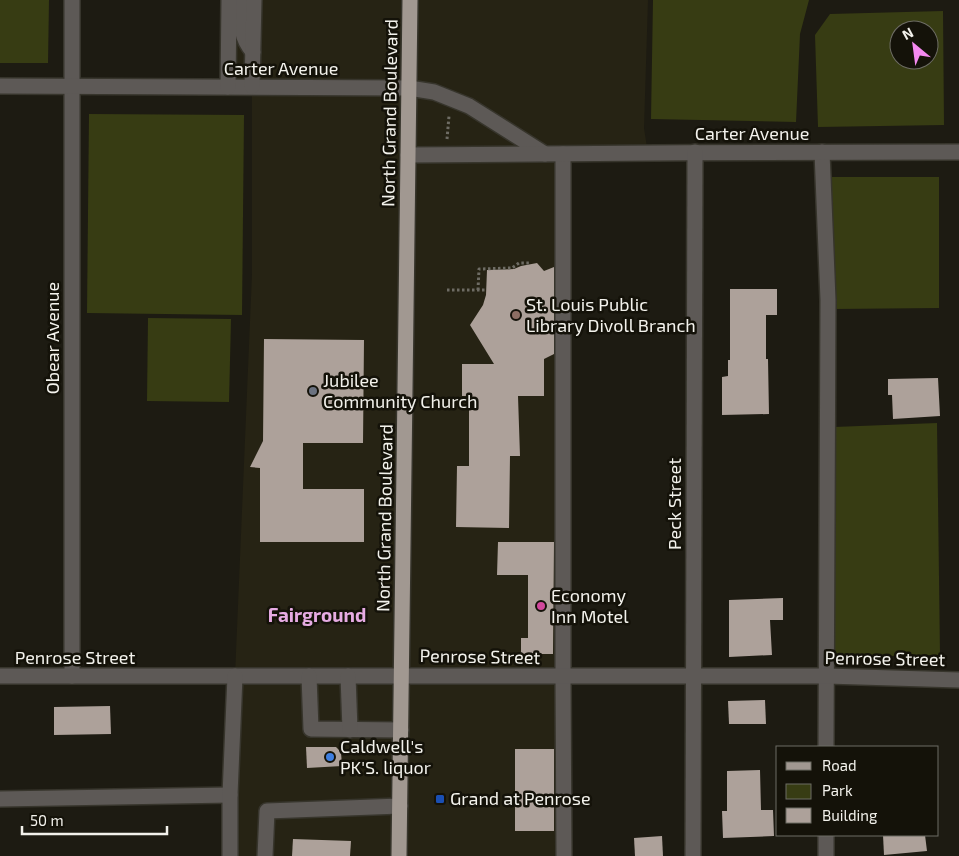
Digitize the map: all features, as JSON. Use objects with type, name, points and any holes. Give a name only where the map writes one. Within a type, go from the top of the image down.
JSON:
[{"type":"main road","name":"North Grand Boulevard","points":[[399,856],[410,0]]},
{"type":"street","name":"Obear Avenue","points":[[72,0],[72,676]]},
{"type":"street","points":[[228,87],[229,0]]},
{"type":"street","points":[[243,0],[242,34],[245,42],[253,52]]},
{"type":"street","points":[[252,86],[254,0]]},
{"type":"street","name":"Carter Avenue","points":[[0,86],[408,88],[434,92],[470,106],[545,154]]},
{"type":"street","name":"Carter Avenue","points":[[408,156],[695,152],[959,152]]},
{"type":"street","name":"Peck Street","points":[[693,856],[695,152]]},
{"type":"street","points":[[822,152],[828,300],[826,746]]},
{"type":"street","points":[[563,154],[564,856]]},
{"type":"street","name":"Penrose Street","points":[[0,676],[827,676],[959,680]]},
{"type":"street","points":[[230,856],[230,794],[236,676]]},
{"type":"street","points":[[310,676],[312,729],[401,730]]},
{"type":"street","points":[[348,676],[350,730]]},
{"type":"street","points":[[0,798],[230,794]]},
{"type":"street","points":[[265,856],[267,811],[400,806]]},
{"type":"street","points":[[826,836],[826,856]]},
{"type":"path","points":[[447,141],[449,115]]},
{"type":"path","points":[[478,290],[478,269],[512,268],[518,263],[529,263]]},
{"type":"path","points":[[447,290],[485,290]]},
{"type":"shaded area","points":[[229,0],[648,0],[644,128],[648,154],[563,154],[562,856],[232,856],[235,676],[252,274],[252,87],[228,87]]},
{"type":"green space","points":[[0,0],[49,0],[48,63],[0,63]]},
{"type":"green space","points":[[653,0],[809,0],[800,34],[796,122],[651,119]]},
{"type":"green space","points":[[943,11],[944,125],[818,127],[815,35],[830,14]]},
{"type":"green space","points":[[89,114],[244,115],[242,315],[87,313]]},
{"type":"green space","points":[[831,177],[939,177],[939,308],[834,309]]},
{"type":"green space","points":[[148,318],[231,319],[229,402],[147,401]]},
{"type":"green space","points":[[937,423],[940,655],[833,657],[834,427]]},
{"type":"building","points":[[537,263],[544,271],[554,267],[554,354],[544,359],[544,396],[518,396],[520,456],[510,456],[509,528],[456,527],[457,466],[469,466],[469,396],[462,396],[462,364],[494,364],[470,325],[483,305],[486,295],[487,270],[514,269]]},
{"type":"building","points":[[730,289],[777,289],[777,315],[766,315],[769,414],[722,415],[722,377],[728,376],[728,360],[730,360]]},
{"type":"building","points":[[264,339],[364,340],[363,443],[303,443],[303,489],[364,489],[364,542],[260,542],[260,468],[250,467],[263,441]]},
{"type":"building","points":[[938,378],[940,416],[893,419],[892,395],[888,395],[888,379]]},
{"type":"building","name":"Economy Inn Motel","points":[[498,542],[554,542],[553,654],[521,654],[521,638],[528,638],[528,575],[497,575]]},
{"type":"building","points":[[783,598],[783,620],[770,620],[772,655],[729,657],[729,600]]},
{"type":"building","points":[[765,700],[766,724],[729,724],[728,701]]},
{"type":"building","points":[[110,706],[111,734],[54,735],[54,707]]},
{"type":"building","points":[[306,747],[336,747],[341,752],[342,766],[307,768]]},
{"type":"building","points":[[515,749],[554,749],[554,831],[515,831]]},
{"type":"building","points":[[760,770],[761,810],[773,810],[774,836],[723,838],[722,811],[727,811],[727,771]]},
{"type":"building","points":[[662,836],[663,856],[635,856],[634,838]]},
{"type":"building","points":[[883,836],[925,836],[927,851],[884,855]]},
{"type":"building","points":[[293,839],[351,841],[350,856],[292,856]]},
{"type":"place","name":"St. Louis Public Library Divoll Branch","points":[[516,315]]},
{"type":"place","name":"Jubilee Community Church","points":[[313,391]]},
{"type":"place","name":"Economy Inn Motel","points":[[541,606]]},
{"type":"place","name":"Caldwell's PK'S. liquor","points":[[330,757]]},
{"type":"place","name":"Grand at Penrose","points":[[440,799]]},
{"type":"district","name":"Fairground","points":[[317,615]]}]
